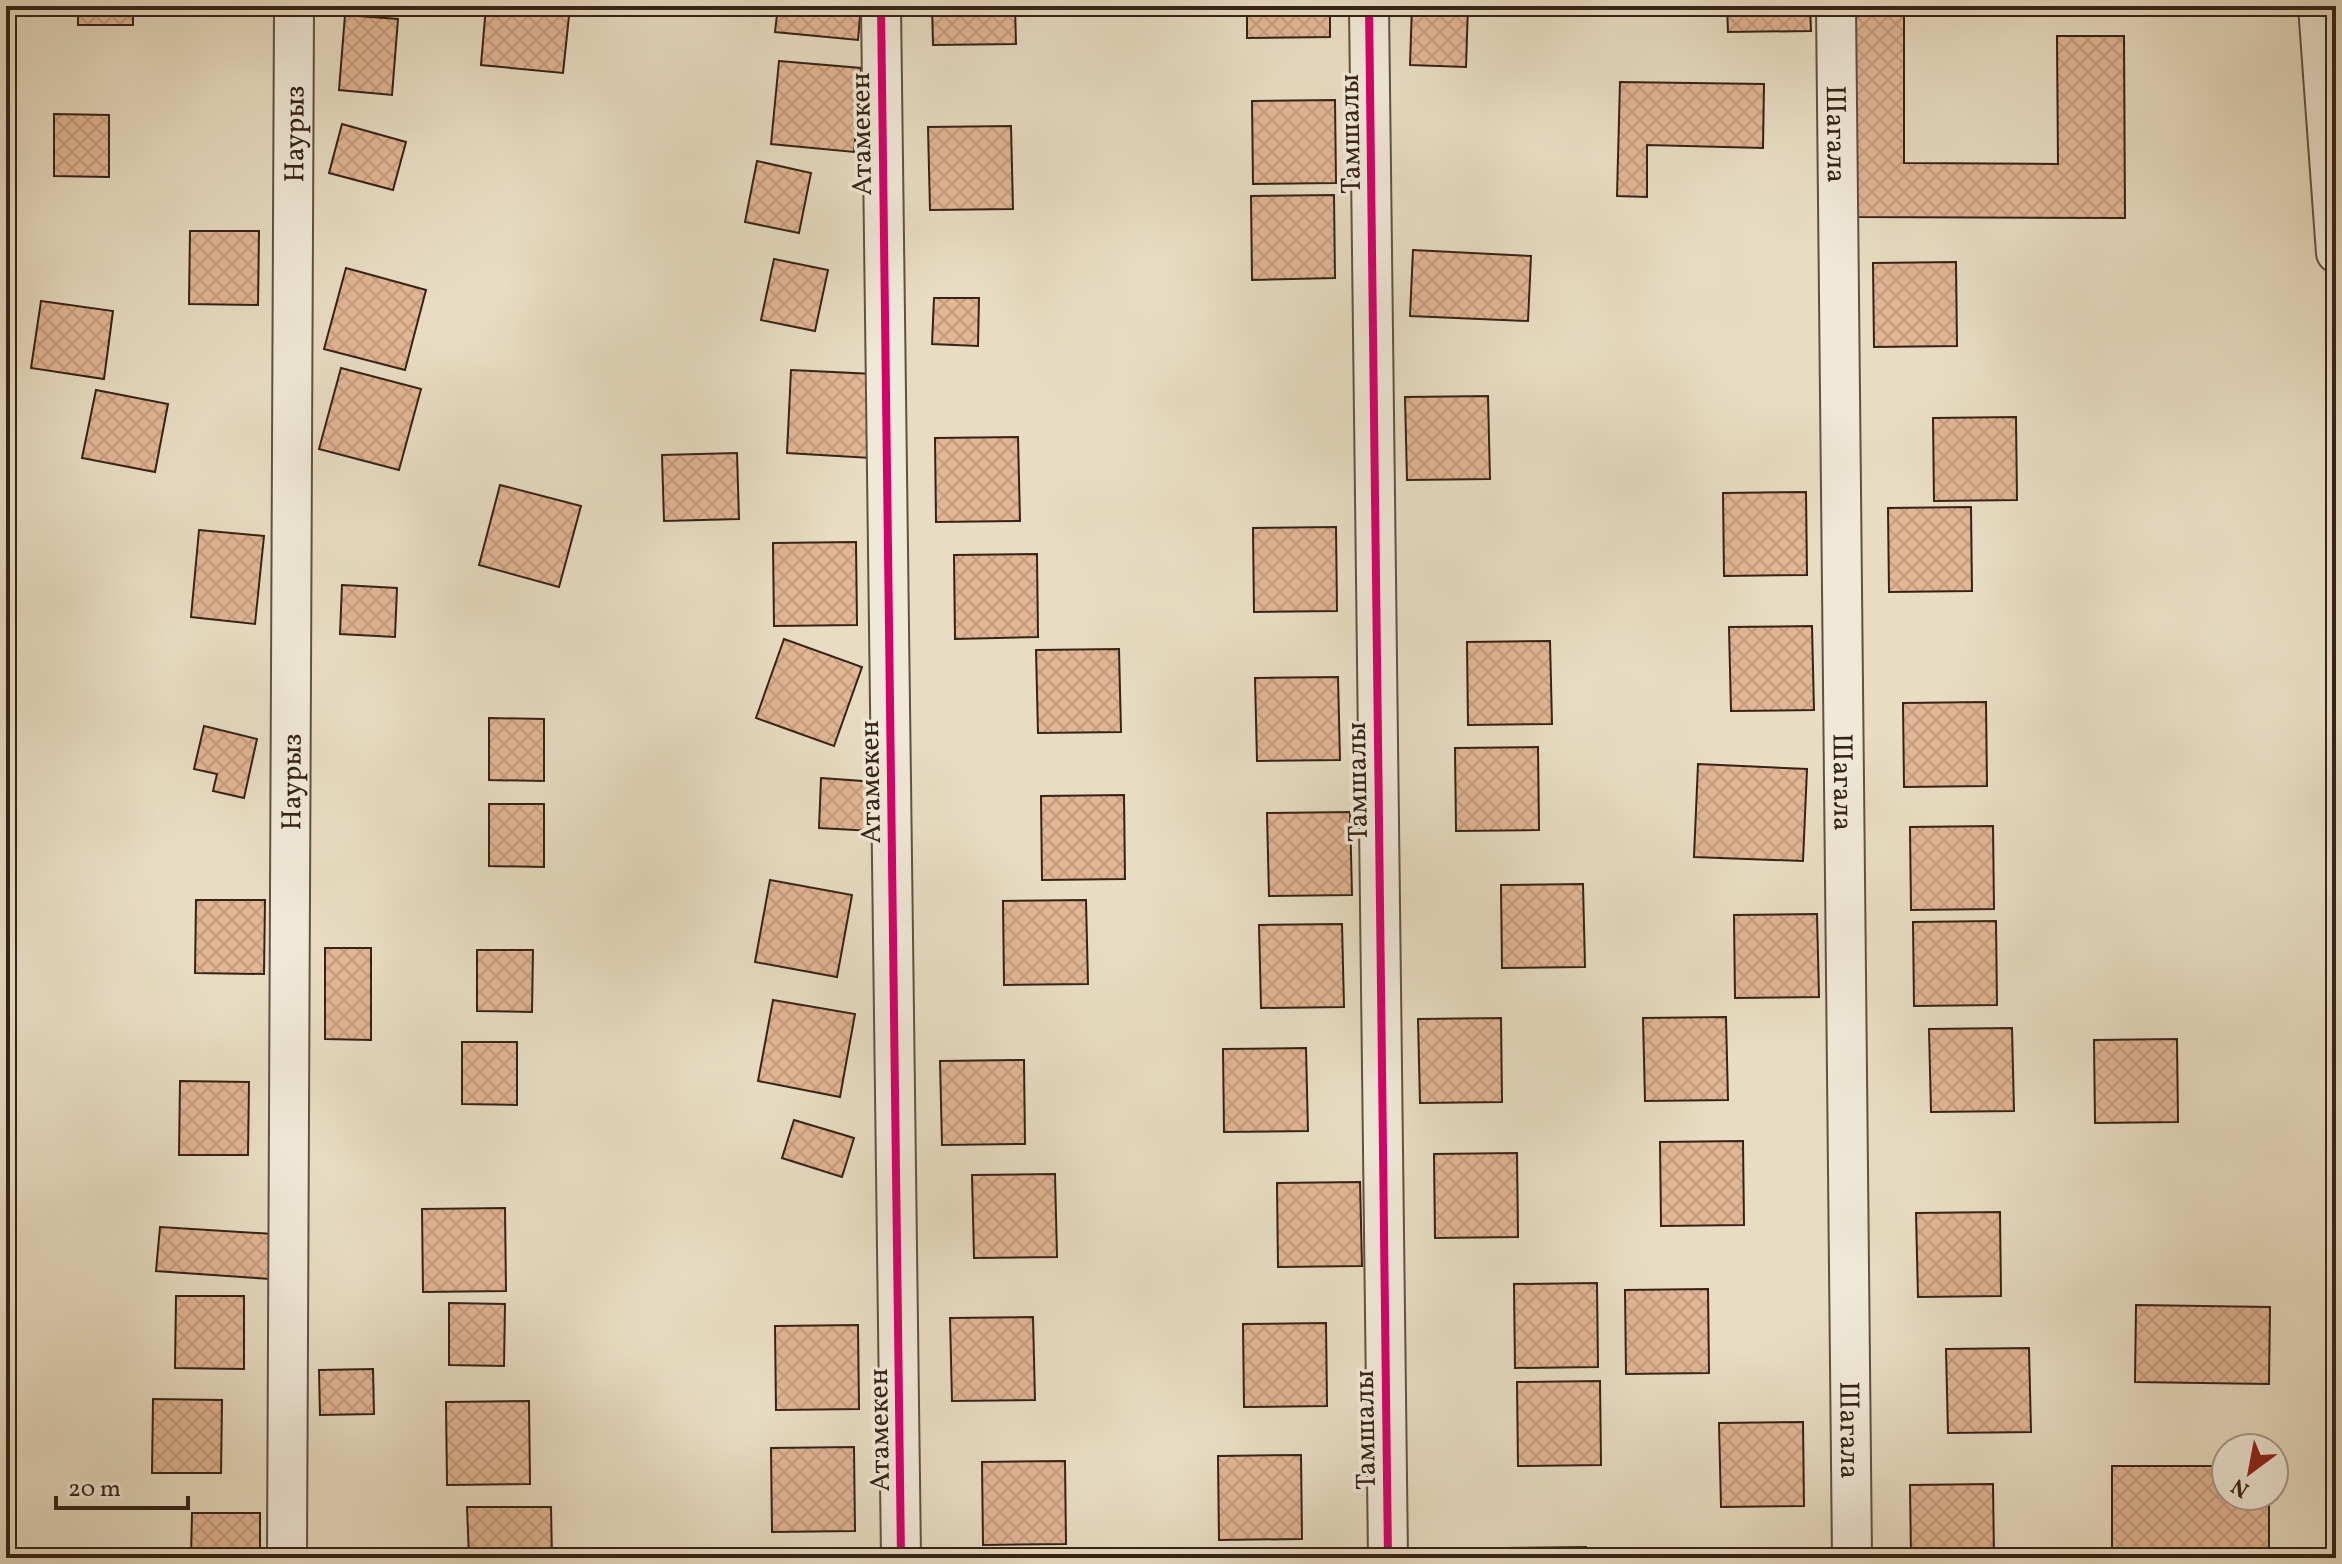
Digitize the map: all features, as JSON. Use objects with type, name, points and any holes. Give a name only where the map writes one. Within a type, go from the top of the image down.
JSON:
[{"type":"street","name":"Наурыз","points":[[287,1558],[294,6]]},
{"type":"street","name":"Атамекен","points":[[881,6],[901,1558]]},
{"type":"street","name":"Тамшалы","points":[[1369,6],[1388,1558]]},
{"type":"street","name":"Шагала","points":[[1836,6],[1852,1558]]},
{"type":"street","points":[[2318,6],[2336,253]]},
{"type":"building","points":[[78,6],[133,6],[133,25],[78,25]]},
{"type":"building","points":[[486,6],[570,6],[563,73],[481,65]]},
{"type":"building","points":[[778,6],[861,6],[858,40],[775,32]]},
{"type":"building","points":[[932,6],[1015,6],[1016,44],[933,45]]},
{"type":"building","points":[[1247,6],[1330,6],[1330,37],[1247,38]]},
{"type":"building","points":[[1412,6],[1468,6],[1466,67],[1410,65]]},
{"type":"building","points":[[1727,6],[1810,6],[1811,31],[1728,32]]},
{"type":"building","points":[[1856,6],[1904,6],[1904,163],[2058,164],[2057,36],[2124,36],[2125,218],[1856,217]]},
{"type":"building","points":[[345,15],[398,19],[392,95],[339,90]]},
{"type":"building","points":[[779,61],[861,68],[854,152],[771,144]]},
{"type":"building","points":[[6,64],[14,65],[6,108]]},
{"type":"building","points":[[1620,82],[1764,84],[1763,148],[1647,145],[1647,197],[1617,196]]},
{"type":"building","points":[[1335,100],[1336,183],[1253,184],[1252,101]]},
{"type":"building","points":[[54,114],[109,115],[109,177],[54,176]]},
{"type":"building","points":[[342,124],[406,142],[393,190],[329,173]]},
{"type":"building","points":[[1011,126],[1013,209],[930,210],[928,127]]},
{"type":"building","points":[[757,161],[811,173],[799,233],[745,222]]},
{"type":"building","points":[[1334,195],[1335,278],[1252,280],[1251,196]]},
{"type":"building","points":[[190,231],[259,231],[258,305],[189,304]]},
{"type":"building","points":[[1413,250],[1531,256],[1528,321],[1410,316]]},
{"type":"building","points":[[774,259],[828,270],[815,331],[761,320]]},
{"type":"building","points":[[1956,262],[1957,346],[1874,347],[1873,263]]},
{"type":"building","points":[[346,268],[426,290],[405,370],[324,349]]},
{"type":"building","points":[[934,298],[979,298],[978,346],[932,344]]},
{"type":"building","points":[[41,301],[113,311],[104,379],[31,368]]},
{"type":"building","points":[[341,368],[421,389],[399,470],[319,449]]},
{"type":"building","points":[[791,370],[874,374],[871,458],[787,453]]},
{"type":"building","points":[[96,390],[168,404],[155,472],[82,458]]},
{"type":"building","points":[[1488,396],[1490,479],[1407,480],[1405,397]]},
{"type":"building","points":[[2016,417],[2017,500],[1934,501],[1933,418]]},
{"type":"building","points":[[1018,437],[1020,521],[936,522],[935,438]]},
{"type":"building","points":[[737,453],[739,519],[664,521],[662,455]]},
{"type":"building","points":[[500,485],[581,506],[559,587],[479,565]]},
{"type":"building","points":[[1806,492],[1807,575],[1724,576],[1723,493]]},
{"type":"building","points":[[1971,507],[1972,591],[1889,592],[1888,508]]},
{"type":"building","points":[[1336,527],[1337,611],[1254,612],[1253,528]]},
{"type":"building","points":[[199,530],[264,536],[255,624],[191,617]]},
{"type":"building","points":[[856,542],[857,625],[774,626],[773,543]]},
{"type":"building","points":[[1037,554],[1038,637],[955,639],[954,555]]},
{"type":"building","points":[[342,585],[397,588],[395,637],[340,634]]},
{"type":"building","points":[[1812,626],[1814,710],[1731,711],[1729,627]]},
{"type":"building","points":[[784,639],[862,667],[834,746],[756,718]]},
{"type":"building","points":[[1550,641],[1552,724],[1468,725],[1467,642]]},
{"type":"building","points":[[1119,649],[1121,732],[1038,733],[1036,650]]},
{"type":"building","points":[[1338,677],[1340,760],[1257,761],[1255,678]]},
{"type":"building","points":[[1986,702],[1987,786],[1904,787],[1903,703]]},
{"type":"building","points":[[489,718],[544,719],[544,781],[489,780]]},
{"type":"building","points":[[204,726],[257,739],[244,798],[213,791],[217,774],[194,769]]},
{"type":"building","points":[[1538,747],[1539,830],[1456,831],[1455,748]]},
{"type":"building","points":[[1698,764],[1807,769],[1803,861],[1694,857]]},
{"type":"building","points":[[821,778],[876,782],[873,831],[819,828]]},
{"type":"building","points":[[1124,795],[1125,879],[1042,880],[1041,796]]},
{"type":"building","points":[[489,804],[544,804],[544,867],[489,866]]},
{"type":"building","points":[[1350,812],[1352,895],[1269,896],[1267,813]]},
{"type":"building","points":[[1993,826],[1994,909],[1911,910],[1910,827]]},
{"type":"building","points":[[770,880],[852,895],[837,977],[755,962]]},
{"type":"building","points":[[1583,884],[1585,967],[1502,968],[1501,885]]},
{"type":"building","points":[[196,900],[265,900],[264,974],[195,973]]},
{"type":"building","points":[[1086,900],[1088,984],[1004,985],[1003,901]]},
{"type":"building","points":[[1817,914],[1819,997],[1735,998],[1734,915]]},
{"type":"building","points":[[1996,921],[1997,1005],[1914,1006],[1913,922]]},
{"type":"building","points":[[1342,924],[1344,1007],[1261,1008],[1259,925]]},
{"type":"building","points":[[325,948],[371,948],[371,1040],[325,1039]]},
{"type":"building","points":[[477,950],[533,950],[532,1012],[477,1011]]},
{"type":"building","points":[[773,1000],[855,1014],[840,1097],[758,1081]]},
{"type":"building","points":[[1726,1017],[1728,1100],[1645,1101],[1643,1018]]},
{"type":"building","points":[[1501,1018],[1502,1102],[1420,1103],[1418,1019]]},
{"type":"building","points":[[2012,1028],[2014,1111],[1931,1112],[1929,1029]]},
{"type":"building","points":[[2177,1039],[2178,1122],[2095,1123],[2094,1040]]},
{"type":"building","points":[[462,1042],[517,1042],[517,1105],[462,1104]]},
{"type":"building","points":[[1306,1048],[1308,1131],[1224,1132],[1223,1049]]},
{"type":"building","points":[[1024,1060],[1025,1144],[942,1145],[940,1061]]},
{"type":"building","points":[[180,1081],[249,1082],[248,1155],[179,1155]]},
{"type":"building","points":[[794,1120],[854,1138],[842,1177],[782,1158]]},
{"type":"building","points":[[1743,1141],[1744,1225],[1661,1226],[1660,1142]]},
{"type":"building","points":[[1517,1153],[1518,1237],[1435,1238],[1434,1154]]},
{"type":"building","points":[[1055,1174],[1057,1257],[974,1258],[972,1175]]},
{"type":"building","points":[[1360,1182],[1362,1266],[1278,1267],[1277,1183]]},
{"type":"building","points":[[505,1208],[506,1291],[423,1292],[422,1209]]},
{"type":"building","points":[[2000,1212],[2001,1296],[1918,1297],[1916,1213]]},
{"type":"building","points":[[160,1227],[273,1234],[270,1279],[156,1271]]},
{"type":"building","points":[[1597,1283],[1598,1367],[1515,1368],[1514,1284]]},
{"type":"building","points":[[1708,1289],[1709,1373],[1626,1374],[1625,1290]]},
{"type":"building","points":[[176,1296],[244,1296],[244,1369],[175,1368]]},
{"type":"building","points":[[449,1303],[505,1304],[504,1366],[449,1365]]},
{"type":"building","points":[[2136,1305],[2270,1307],[2269,1384],[2135,1382]]},
{"type":"building","points":[[1033,1317],[1035,1400],[952,1401],[950,1318]]},
{"type":"building","points":[[1326,1323],[1327,1406],[1244,1407],[1243,1324]]},
{"type":"building","points":[[858,1325],[859,1409],[776,1410],[775,1326]]},
{"type":"building","points":[[2029,1348],[2031,1432],[1948,1433],[1946,1349]]},
{"type":"building","points":[[373,1369],[374,1414],[320,1415],[319,1370]]},
{"type":"building","points":[[1600,1381],[1601,1465],[1518,1466],[1517,1382]]},
{"type":"building","points":[[153,1399],[222,1400],[221,1473],[152,1473]]},
{"type":"building","points":[[529,1401],[530,1484],[447,1485],[446,1402]]},
{"type":"building","points":[[1803,1422],[1804,1506],[1721,1507],[1719,1423]]},
{"type":"building","points":[[854,1447],[855,1531],[772,1532],[771,1448]]},
{"type":"building","points":[[1301,1455],[1302,1539],[1219,1540],[1218,1456]]},
{"type":"building","points":[[1065,1461],[1066,1544],[983,1545],[982,1462]]},
{"type":"building","points":[[2112,1466],[2210,1466],[2210,1512],[2269,1512],[2269,1558],[2112,1558]]},
{"type":"building","points":[[1993,1484],[1994,1558],[1911,1558],[1910,1485]]},
{"type":"building","points":[[467,1507],[551,1507],[552,1558],[469,1558]]},
{"type":"building","points":[[192,1513],[260,1513],[260,1558],[191,1558]]},
{"type":"building","points":[[1586,1547],[1587,1558],[1504,1558],[1503,1548]]},
{"type":"building","points":[[1680,1548],[1680,1558],[1597,1558],[1597,1549]]},
{"type":"cycle path","points":[[881,6],[901,1558]]},
{"type":"cycle path","points":[[1369,6],[1388,1558]]}]
